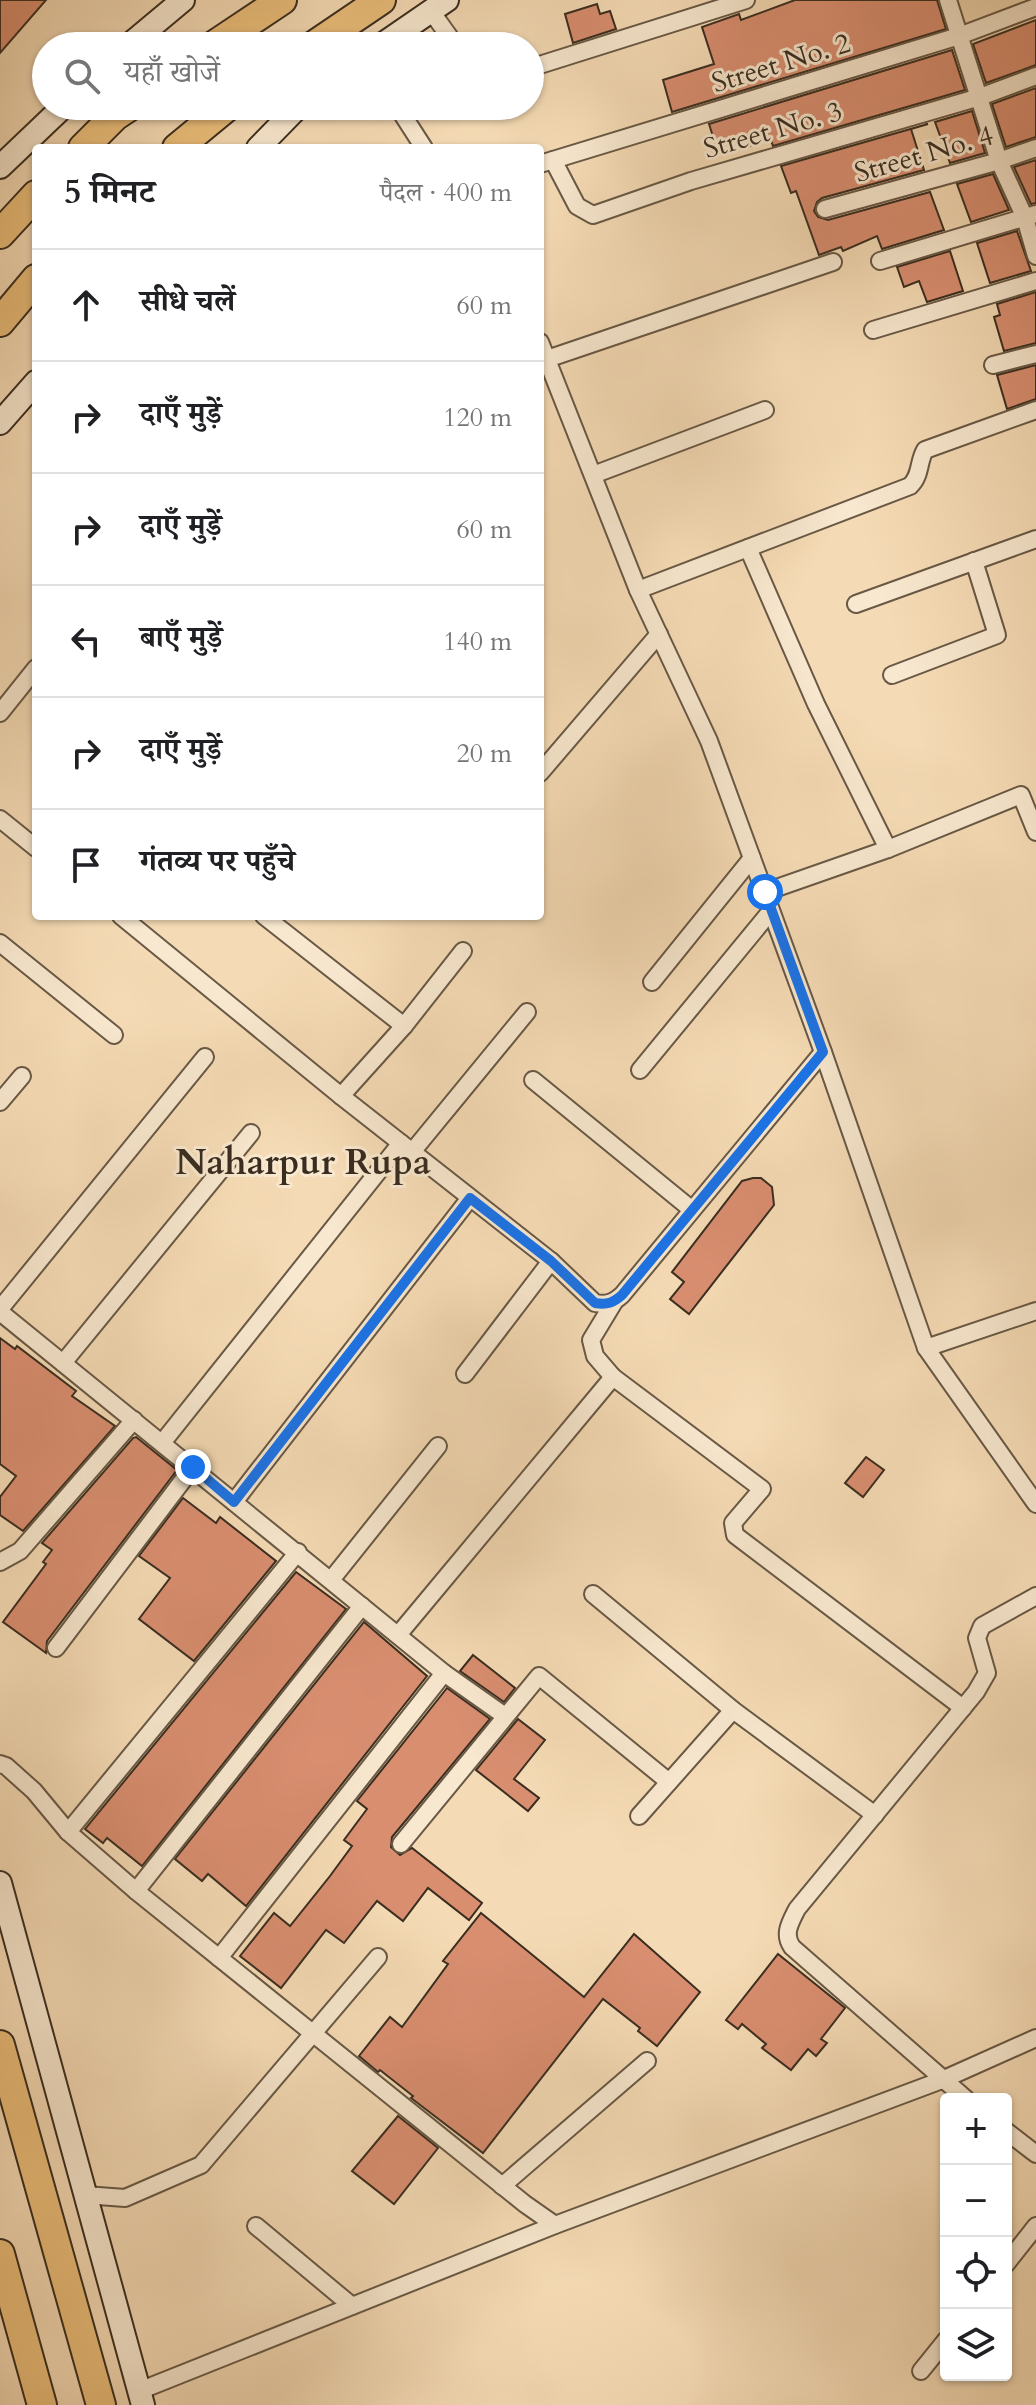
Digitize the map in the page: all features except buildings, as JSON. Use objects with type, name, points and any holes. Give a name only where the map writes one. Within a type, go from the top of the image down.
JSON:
[{"type":"highway","points":[[234,32],[282,0]]},
{"type":"highway","points":[[334,32],[381,0]]},
{"type":"highway","points":[[87,144],[111,120]]},
{"type":"highway","points":[[182,144],[211,120]]},
{"type":"highway","points":[[0,234],[32,199]]},
{"type":"highway","points":[[0,322],[32,284]]},
{"type":"highway","points":[[0,2045],[101,2405]]},
{"type":"highway","points":[[0,2254],[42,2405]]},
{"type":"main road","points":[[145,32],[183,0]]},
{"type":"main road","points":[[401,32],[439,6]]},
{"type":"main road","points":[[0,167],[49,120]]},
{"type":"main road","points":[[262,144],[285,120]]},
{"type":"main road","points":[[0,423],[32,387]]},
{"type":"main road","points":[[0,1883],[141,2398]]},
{"type":"street","points":[[544,64],[746,0]]},
{"type":"street","points":[[948,0],[999,161],[1031,216],[1036,256]]},
{"type":"street","points":[[439,6],[450,32]]},
{"type":"street","name":"Street No. 2","points":[[546,162],[959,36],[1036,7]]},
{"type":"street","name":"Street No. 3","points":[[546,162],[577,206],[593,215],[691,181],[980,97],[1036,76]]},
{"type":"street","points":[[406,120],[421,144]]},
{"type":"street","name":"Street No. 4","points":[[825,209],[1036,148]]},
{"type":"street","points":[[880,261],[1031,216]]},
{"type":"street","points":[[547,359],[833,262]]},
{"type":"street","points":[[873,330],[1036,281]]},
{"type":"street","points":[[544,352],[638,590],[709,741],[823,1052],[926,1348],[1036,1504]]},
{"type":"street","points":[[993,365],[1036,354]]},
{"type":"street","points":[[593,475],[765,410]]},
{"type":"street","points":[[638,590],[910,486],[916,480],[920,458],[925,450],[1036,410]]},
{"type":"street","points":[[856,604],[1036,539]]},
{"type":"street","points":[[748,548],[816,704],[888,849]]},
{"type":"street","points":[[892,675],[997,635],[974,561]]},
{"type":"street","points":[[544,768],[659,634]]},
{"type":"street","points":[[0,713],[32,673]]},
{"type":"street","points":[[765,892],[888,849],[1021,795],[1036,832]]},
{"type":"street","points":[[0,819],[32,840]]},
{"type":"street","points":[[652,982],[752,858]]},
{"type":"street","points":[[640,1070],[770,912]]},
{"type":"street","points":[[126,920],[341,1096],[551,1261],[595,1303],[604,1305],[614,1302]]},
{"type":"street","points":[[269,920],[404,1026]]},
{"type":"street","points":[[0,943],[114,1035]]},
{"type":"street","points":[[341,1096],[404,1026],[463,951]]},
{"type":"street","points":[[162,1443],[407,1148],[527,1012]]},
{"type":"street","points":[[823,1052],[614,1302],[591,1340],[595,1356],[613,1377],[762,1489],[733,1523],[735,1535],[963,1708]]},
{"type":"street","points":[[205,1057],[0,1311],[444,1673],[505,1716]]},
{"type":"street","points":[[0,1102],[22,1076]]},
{"type":"street","points":[[533,1080],[691,1209]]},
{"type":"street","points":[[63,1363],[251,1133]]},
{"type":"street","points":[[234,1502],[470,1198]]},
{"type":"street","points":[[465,1374],[551,1261]]},
{"type":"street","points":[[926,1348],[1036,1311]]},
{"type":"street","points":[[398,1635],[613,1377]]},
{"type":"street","points":[[0,1562],[20,1551],[134,1420]]},
{"type":"street","points":[[331,1580],[438,1446]]},
{"type":"street","points":[[56,1648],[193,1467]]},
{"type":"street","points":[[68,1832],[298,1552]]},
{"type":"street","points":[[593,1594],[733,1710],[875,1815]]},
{"type":"street","points":[[958,2093],[792,1947],[788,1940],[788,1928],[797,1909],[963,1708],[987,1673],[977,1632],[987,1621],[1036,1596]]},
{"type":"street","points":[[136,1891],[362,1606]]},
{"type":"street","points":[[219,1958],[444,1673]]},
{"type":"street","points":[[401,1844],[539,1676],[669,1782]]},
{"type":"street","points":[[639,1816],[733,1710]]},
{"type":"street","points":[[0,1764],[34,1791],[68,1832],[136,1891],[502,2186],[555,2225]]},
{"type":"street","points":[[85,2195],[125,2198],[201,2165],[378,1957]]},
{"type":"street","points":[[141,2398],[352,2306],[555,2225],[942,2080],[1036,2038]]},
{"type":"street","points":[[502,2186],[647,2061]]},
{"type":"street","points":[[1012,2136],[1036,2154]]},
{"type":"street","points":[[256,2226],[352,2306]]},
{"type":"street","points":[[1012,2256],[1036,2226]]},
{"type":"street","points":[[921,2371],[940,2347]]},
{"type":"district","name":"Naharpur Rupa","points":[[303,1162]]},
{"type":"route","points":[[193,1467],[234,1502],[470,1198],[551,1261],[595,1303],[604,1305],[622,1295],[823,1052],[765,892]]}]
